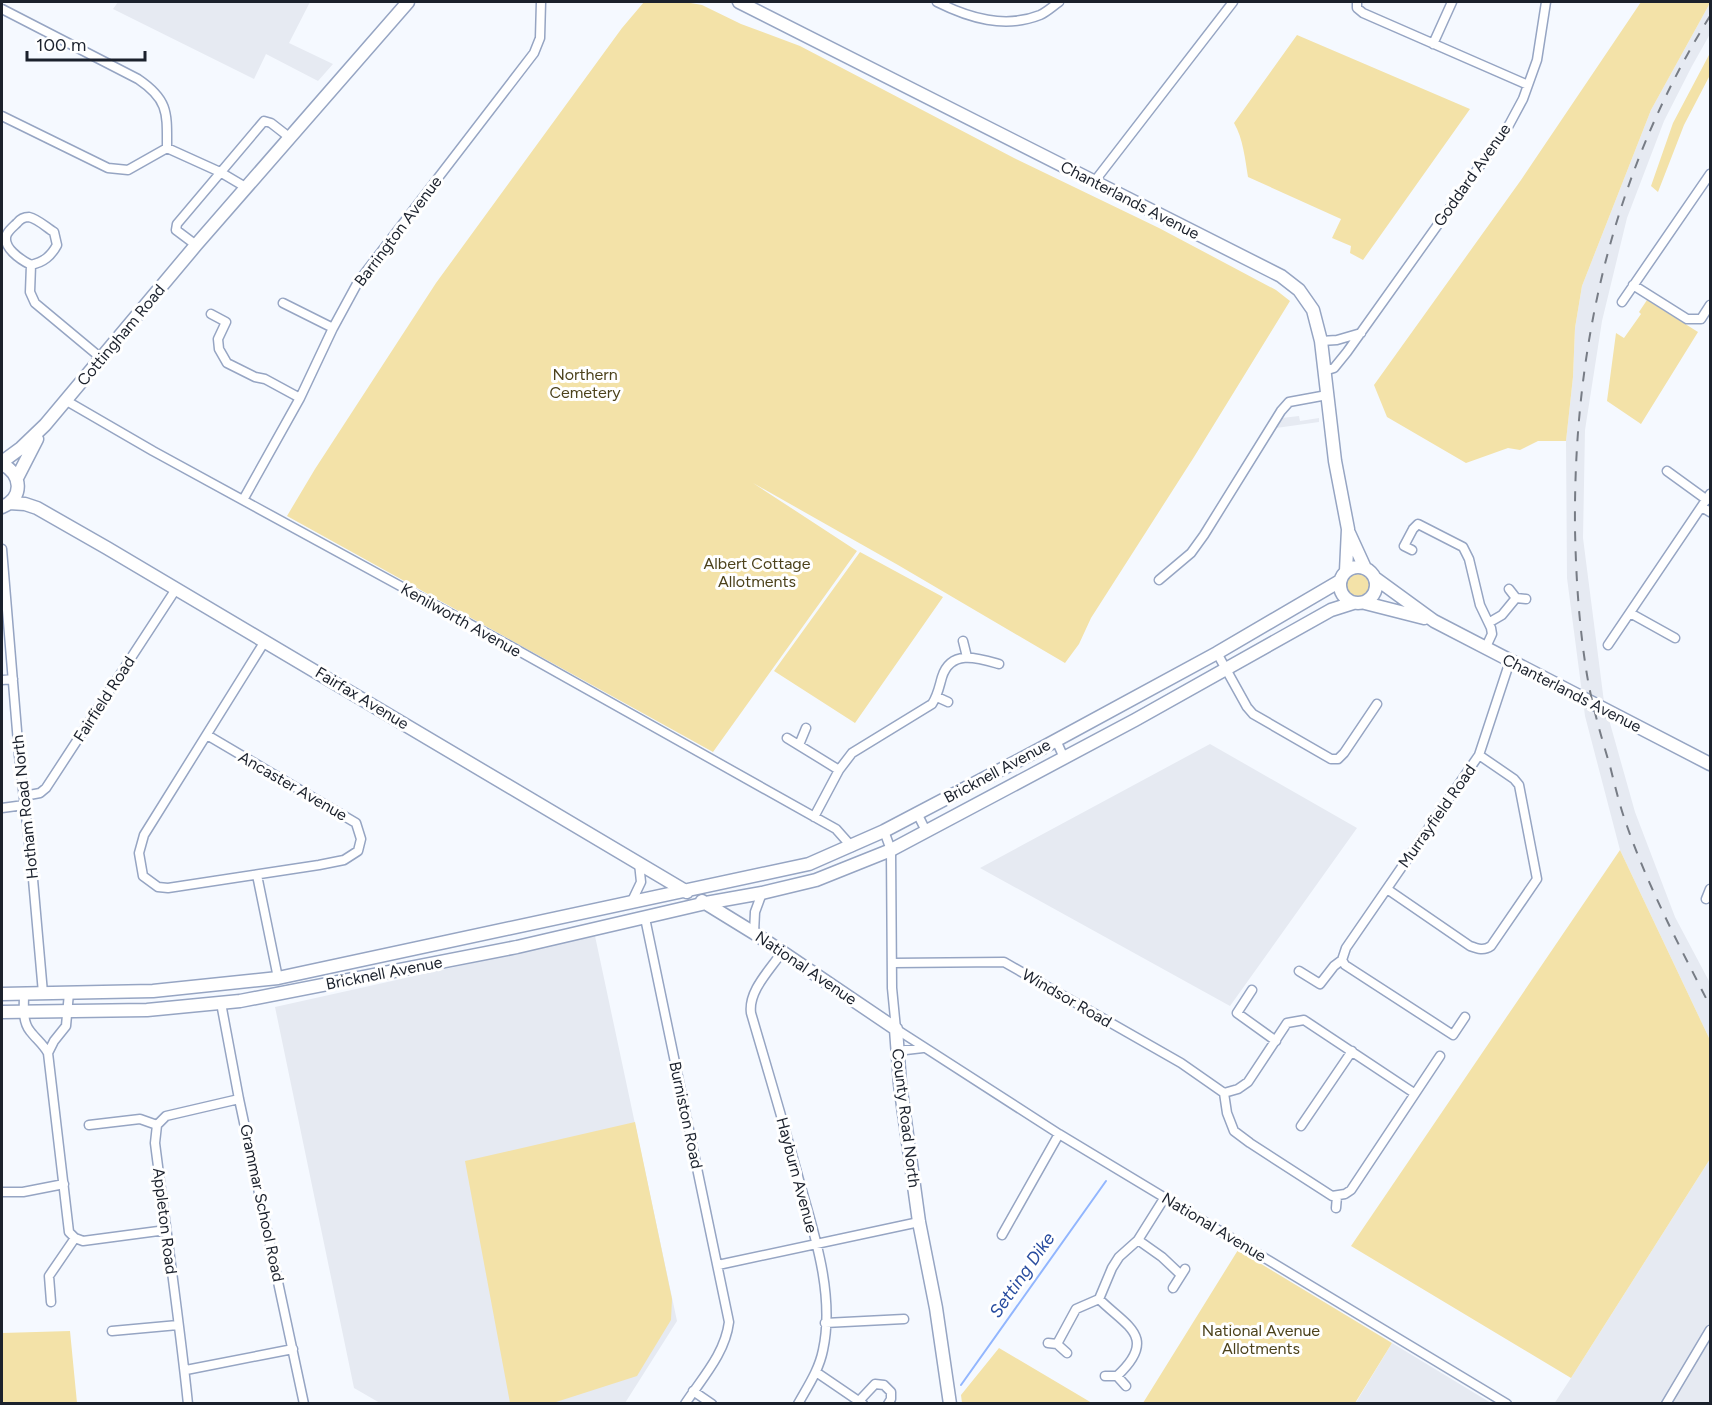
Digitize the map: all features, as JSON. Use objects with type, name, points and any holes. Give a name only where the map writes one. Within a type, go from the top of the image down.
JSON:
[{"type":"street","name":"Cottingham Road","points":[[2,463],[45,425],[196,245],[408,2]]},
{"type":"street","name":"Barrington Avenue","points":[[243,500],[300,398],[333,328],[368,268],[534,53],[540,38],[541,2]]},
{"type":"street","name":"Chanterlands Avenue","points":[[739,2],[1281,276],[1299,290],[1312,310],[1321,341],[1335,461],[1348,529],[1365,568]]},
{"type":"street","points":[[937,2],[962,14],[1011,23],[1041,14],[1059,2]]},
{"type":"street","points":[[1094,182],[1233,2]]},
{"type":"street","points":[[1357,2],[1357,8],[1364,13],[1528,85]]},
{"type":"street","points":[[1433,44],[1452,2]]},
{"type":"street","name":"Goddard Avenue","points":[[1324,371],[1334,368],[1509,125],[1537,60],[1546,2]]},
{"type":"street","points":[[2,9],[152,88],[162,100],[167,121],[167,148]]},
{"type":"street","points":[[2,116],[108,168],[128,170],[167,148]]},
{"type":"street","points":[[196,245],[176,230],[177,224],[264,120],[290,137]]},
{"type":"street","points":[[167,148],[247,188]]},
{"type":"street","points":[[1622,302],[1710,174]]},
{"type":"street","points":[[27,217],[54,232],[57,245],[52,255],[31,265],[10,249],[6,242],[7,234],[20,219],[27,217]]},
{"type":"street","points":[[31,265],[30,292],[35,303],[101,358]]},
{"type":"street","points":[[1634,285],[1687,319],[1701,319],[1710,305]]},
{"type":"street","points":[[283,303],[333,328]]},
{"type":"street","points":[[211,314],[226,322],[218,339],[219,349],[227,363],[255,377],[265,379],[300,398]]},
{"type":"street","points":[[1321,341],[1337,340],[1360,333]]},
{"type":"street","points":[[1159,580],[1191,553],[1204,536],[1289,402],[1327,394]]},
{"type":"street","name":"Kenilworth Avenue","points":[[65,400],[836,829],[852,847]]},
{"type":"street","name":"Cottingham Road","points":[[4,508],[16,495],[17,481],[45,425]]},
{"type":"street","name":"Fairfax Avenue","points":[[2,463],[10,468],[23,495],[37,508]]},
{"type":"street","points":[[1667,471],[1706,500],[1710,512]]},
{"type":"street","points":[[1608,645],[1706,500]]},
{"type":"street","name":"Fairfax Avenue","points":[[4,508],[25,504],[37,508],[686,891]]},
{"type":"street","points":[[1412,550],[1404,546],[1418,524],[1463,547],[1469,559],[1480,606],[1490,622],[1492,634],[1485,649]]},
{"type":"street","name":"Chanterlands Avenue","points":[[1343,576],[1348,529]]},
{"type":"street","name":"Hotham Road North","points":[[2,549],[12,679],[43,993]]},
{"type":"street","points":[[1356,567],[1365,568],[1375,578],[1377,586],[1372,598],[1359,603],[1346,599],[1340,591],[1343,576],[1356,567]]},
{"type":"street","name":"Bricknell Avenue","points":[[2,994],[153,991],[278,978],[809,864],[884,831],[1056,740],[1217,653],[1343,576]]},
{"type":"street","name":"Chanterlands Avenue","points":[[1375,578],[1434,621],[1710,764]]},
{"type":"street","name":"Fairfield Road","points":[[2,808],[24,801],[46,788],[176,589]]},
{"type":"street","points":[[1509,589],[1516,598],[1526,599]]},
{"type":"street","points":[[1490,622],[1502,615],[1516,598]]},
{"type":"street","name":"Chanterlands Avenue","points":[[1359,603],[1434,621]]},
{"type":"street","name":"Bricknell Avenue","points":[[2,1012],[147,1010],[220,1003],[518,947],[816,880],[891,850],[1064,758],[1331,610],[1359,603]]},
{"type":"street","points":[[1630,613],[1675,638]]},
{"type":"street","name":"Ancaster Avenue","points":[[207,735],[348,818],[358,827],[361,839],[358,852],[344,860],[168,888],[158,888],[143,876],[139,853],[144,835],[265,641]]},
{"type":"street","points":[[963,641],[967,657]]},
{"type":"street","points":[[1217,653],[1253,714],[1332,759],[1338,759],[1344,753],[1377,704]]},
{"type":"street","points":[[814,817],[839,770],[852,753],[932,704],[937,697],[943,674],[952,663],[967,657],[999,664]]},
{"type":"street","name":"Murrayfield Road","points":[[1299,971],[1320,984],[1334,966],[1342,960],[1342,954],[1479,755],[1510,661]]},
{"type":"street","points":[[2,680],[12,679]]},
{"type":"street","points":[[937,697],[948,702]]},
{"type":"street","points":[[799,745],[806,728]]},
{"type":"street","points":[[787,738],[839,770]]},
{"type":"street","points":[[1056,740],[1064,758]]},
{"type":"street","points":[[1387,889],[1470,946],[1486,950],[1537,879],[1519,785],[1479,755]]},
{"type":"street","points":[[917,813],[926,831]]},
{"type":"street","name":"County Road North","points":[[884,831],[891,850],[892,988],[900,1084],[950,1404]]},
{"type":"street","points":[[630,904],[641,882],[639,863]]},
{"type":"street","points":[[809,864],[816,880]]},
{"type":"street","points":[[257,875],[278,978]]},
{"type":"street","points":[[1706,899],[1710,889]]},
{"type":"street","name":"National Avenue","points":[[686,891],[754,933],[923,1048],[1059,1134],[1507,1404]]},
{"type":"street","points":[[754,933],[755,912],[762,893]]},
{"type":"street","name":"Burniston Road","points":[[645,918],[728,1311],[728,1334],[720,1353],[685,1404]]},
{"type":"street","name":"Hayburn Avenue","points":[[782,952],[753,994],[750,1004],[787,1136],[823,1281],[825,1323],[823,1350],[816,1372],[798,1404]]},
{"type":"street","points":[[358,959],[362,976]]},
{"type":"street","points":[[1342,960],[1452,1035],[1465,1017]]},
{"type":"street","name":"Windsor Road","points":[[893,963],[1004,962],[1181,1063],[1224,1093]]},
{"type":"street","points":[[1252,990],[1237,1012],[1276,1041]]},
{"type":"street","points":[[48,1053],[66,1026],[69,993]]},
{"type":"street","points":[[24,994],[23,1012],[28,1030],[43,1044],[48,1053],[72,1235],[49,1276],[51,1302]]},
{"type":"street","name":"Grammar School Road","points":[[220,1003],[304,1404]]},
{"type":"street","points":[[1414,1093],[1304,1020],[1287,1023],[1248,1082],[1238,1089],[1224,1093],[1227,1113],[1234,1131],[1332,1196],[1337,1196],[1351,1190],[1440,1056]]},
{"type":"street","points":[[897,1051],[923,1048]]},
{"type":"street","points":[[1301,1126],[1352,1051]]},
{"type":"street","points":[[89,1125],[140,1119],[157,1125],[166,1116],[239,1099]]},
{"type":"street","name":"Appleton Road","points":[[157,1125],[155,1143],[178,1325],[186,1370],[188,1404]]},
{"type":"street","points":[[1002,1236],[1059,1134]]},
{"type":"street","points":[[2,1192],[23,1192],[64,1184]]},
{"type":"street","points":[[1336,1208],[1337,1196]]},
{"type":"street","points":[[1058,1344],[1076,1310],[1099,1299],[1119,1257],[1138,1240],[1165,1197]]},
{"type":"street","points":[[718,1265],[920,1222]]},
{"type":"street","points":[[72,1235],[83,1241],[166,1230]]},
{"type":"street","points":[[1138,1240],[1183,1272],[1173,1288]]},
{"type":"street","points":[[1099,1299],[1129,1324],[1136,1335],[1137,1342],[1133,1358],[1117,1376]]},
{"type":"street","points":[[825,1323],[904,1319]]},
{"type":"street","points":[[112,1331],[178,1325]]},
{"type":"street","points":[[1666,1404],[1710,1330]]},
{"type":"street","points":[[1048,1343],[1058,1344],[1067,1353]]},
{"type":"street","points":[[186,1370],[293,1349]]},
{"type":"street","points":[[816,1372],[862,1402],[875,1384],[884,1385],[891,1392],[888,1404]]},
{"type":"street","points":[[1105,1376],[1117,1376],[1126,1386]]},
{"type":"street","points":[[693,1391],[712,1404]]},
{"type":"shaded area","points":[[118,2],[310,2],[289,43],[333,64],[318,81],[266,54],[254,79],[113,9]]},
{"type":"shaded area","points":[[1710,3],[1710,34],[1664,121],[1627,218],[1602,321],[1585,430],[1583,538],[1604,702],[1635,812],[1675,917],[1710,983],[1710,1040],[1620,850],[1585,716],[1567,578],[1566,441],[1573,377],[1575,328],[1582,286],[1651,110]]},
{"type":"shaded area","points":[[1299,416],[1300,421],[1319,418],[1319,422],[1276,428],[1282,418]]},
{"type":"shaded area","points":[[1210,744],[1357,828],[1230,1006],[980,868]]},
{"type":"shaded area","points":[[595,936],[677,1321],[625,1403],[380,1403],[354,1388],[275,1007]]},
{"type":"shaded area","points":[[1710,1159],[1710,1403],[1554,1404],[1571,1378]]},
{"type":"shaded area","points":[[1392,1343],[1491,1403],[1355,1404]]},
{"type":"green space","points":[[644,2],[685,2],[702,5],[741,24],[800,46],[1014,158],[1159,228],[1276,290],[1290,301],[1091,618],[1079,644],[1065,663],[753,483],[857,551],[713,752],[287,516],[436,283],[622,28]]},
{"type":"green space","points":[[1641,2],[1710,3],[1651,110],[1582,286],[1575,328],[1573,377],[1566,441],[1538,441],[1520,450],[1508,448],[1466,463],[1387,417],[1374,385],[1521,180]]},
{"type":"green space","points":[[1297,35],[1470,109],[1363,260],[1350,253],[1351,246],[1332,238],[1341,219],[1248,177],[1242,142],[1234,123]]},
{"type":"green space","points":[[1710,53],[1710,75],[1684,125],[1658,192],[1651,186],[1673,123]]},
{"type":"green space","points":[[1647,300],[1698,332],[1641,424],[1607,401],[1616,333],[1624,338],[1641,314],[1639,312]]},
{"type":"green space","points":[[860,552],[943,597],[855,723],[774,671]]},
{"type":"green space","points":[[1358,573],[1367,577],[1371,586],[1367,595],[1358,599],[1349,595],[1345,586],[1349,577]]},
{"type":"green space","points":[[1620,850],[1710,1040],[1710,1159],[1571,1378],[1351,1246]]},
{"type":"green space","points":[[635,1122],[672,1299],[671,1320],[637,1376],[553,1403],[510,1403],[465,1161]]},
{"type":"green space","name":"National Avenue Allotments","points":[[1238,1250],[1392,1343],[1355,1403],[1143,1403]]},
{"type":"green space","points":[[70,1331],[77,1403],[2,1403],[2,1333]]},
{"type":"green space","points":[[999,1348],[1092,1403],[962,1403],[961,1395]]},
{"type":"waterway","name":"Setting Dike","points":[[961,1385],[1106,1181]]},
{"type":"railway","points":[[1710,16],[1676,75],[1648,136],[1624,199],[1605,262],[1591,327],[1582,394],[1576,461],[1575,529],[1578,602],[1587,675],[1591,698],[1624,819],[1655,895],[1710,1006]]},
{"type":"park label","name":"Northern Cemetery","points":[[585,383]]},
{"type":"park label","name":"Albert Cottage Allotments","points":[[757,572]]}]
